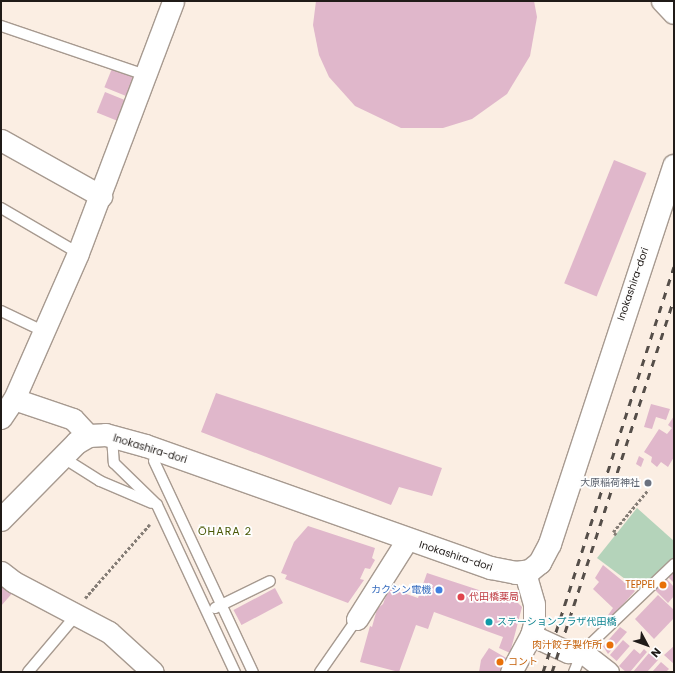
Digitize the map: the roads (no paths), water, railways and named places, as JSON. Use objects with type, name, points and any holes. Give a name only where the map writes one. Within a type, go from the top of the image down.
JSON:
[{"type":"main road","points":[[663,1],[674,12]]},
{"type":"main road","name":"Inokashira-dori","points":[[89,436],[112,437],[146,446],[406,540],[491,568],[525,572],[540,563],[550,544],[674,166]]},
{"type":"main road","points":[[1,520],[62,457],[77,443],[89,436]]},
{"type":"street","points":[[1,418],[10,391],[43,331],[78,253],[101,196],[173,1]]},
{"type":"street","points":[[1,140],[101,196]]},
{"type":"street","points":[[10,391],[73,418],[89,436]]},
{"type":"street","points":[[357,619],[406,540]]},
{"type":"street","points":[[1,572],[14,582],[75,612],[109,632],[153,672]]},
{"type":"street","points":[[514,668],[531,635],[534,604],[525,572]]},
{"type":"street","points":[[531,635],[568,652],[582,652],[608,672]]},
{"type":"lane","points":[[1,26],[145,76]]},
{"type":"lane","points":[[1,208],[78,253]]},
{"type":"lane","points":[[1,311],[43,331]]},
{"type":"lane","points":[[112,437],[114,463],[159,508],[234,670],[248,661]]},
{"type":"lane","points":[[62,457],[100,481],[159,508],[174,507]]},
{"type":"lane","points":[[154,461],[220,606],[253,672]]},
{"type":"lane","points":[[574,672],[582,652],[674,564]]},
{"type":"lane","points":[[208,611],[270,581]]},
{"type":"lane","points":[[28,672],[75,612]]},
{"type":"lane","points":[[320,672],[357,619]]},
{"type":"railway","points":[[543,672],[674,267]]},
{"type":"railway","points":[[552,672],[674,299]]},
{"type":"place","name":"大原稲荷神社","points":[[648,483]]},
{"type":"place","name":"TEPPEI","points":[[663,585]]},
{"type":"place","name":"カクシン電機","points":[[439,590]]},
{"type":"place","name":"代田橋薬局","points":[[461,597]]},
{"type":"place","name":"ステーションプラザ代田橋","points":[[489,622]]},
{"type":"place","name":"肉汁餃子製作所","points":[[610,645]]},
{"type":"place","name":"コント","points":[[500,662]]},
{"type":"district","name":"ŌHARA 2","points":[[225,531]]}]
